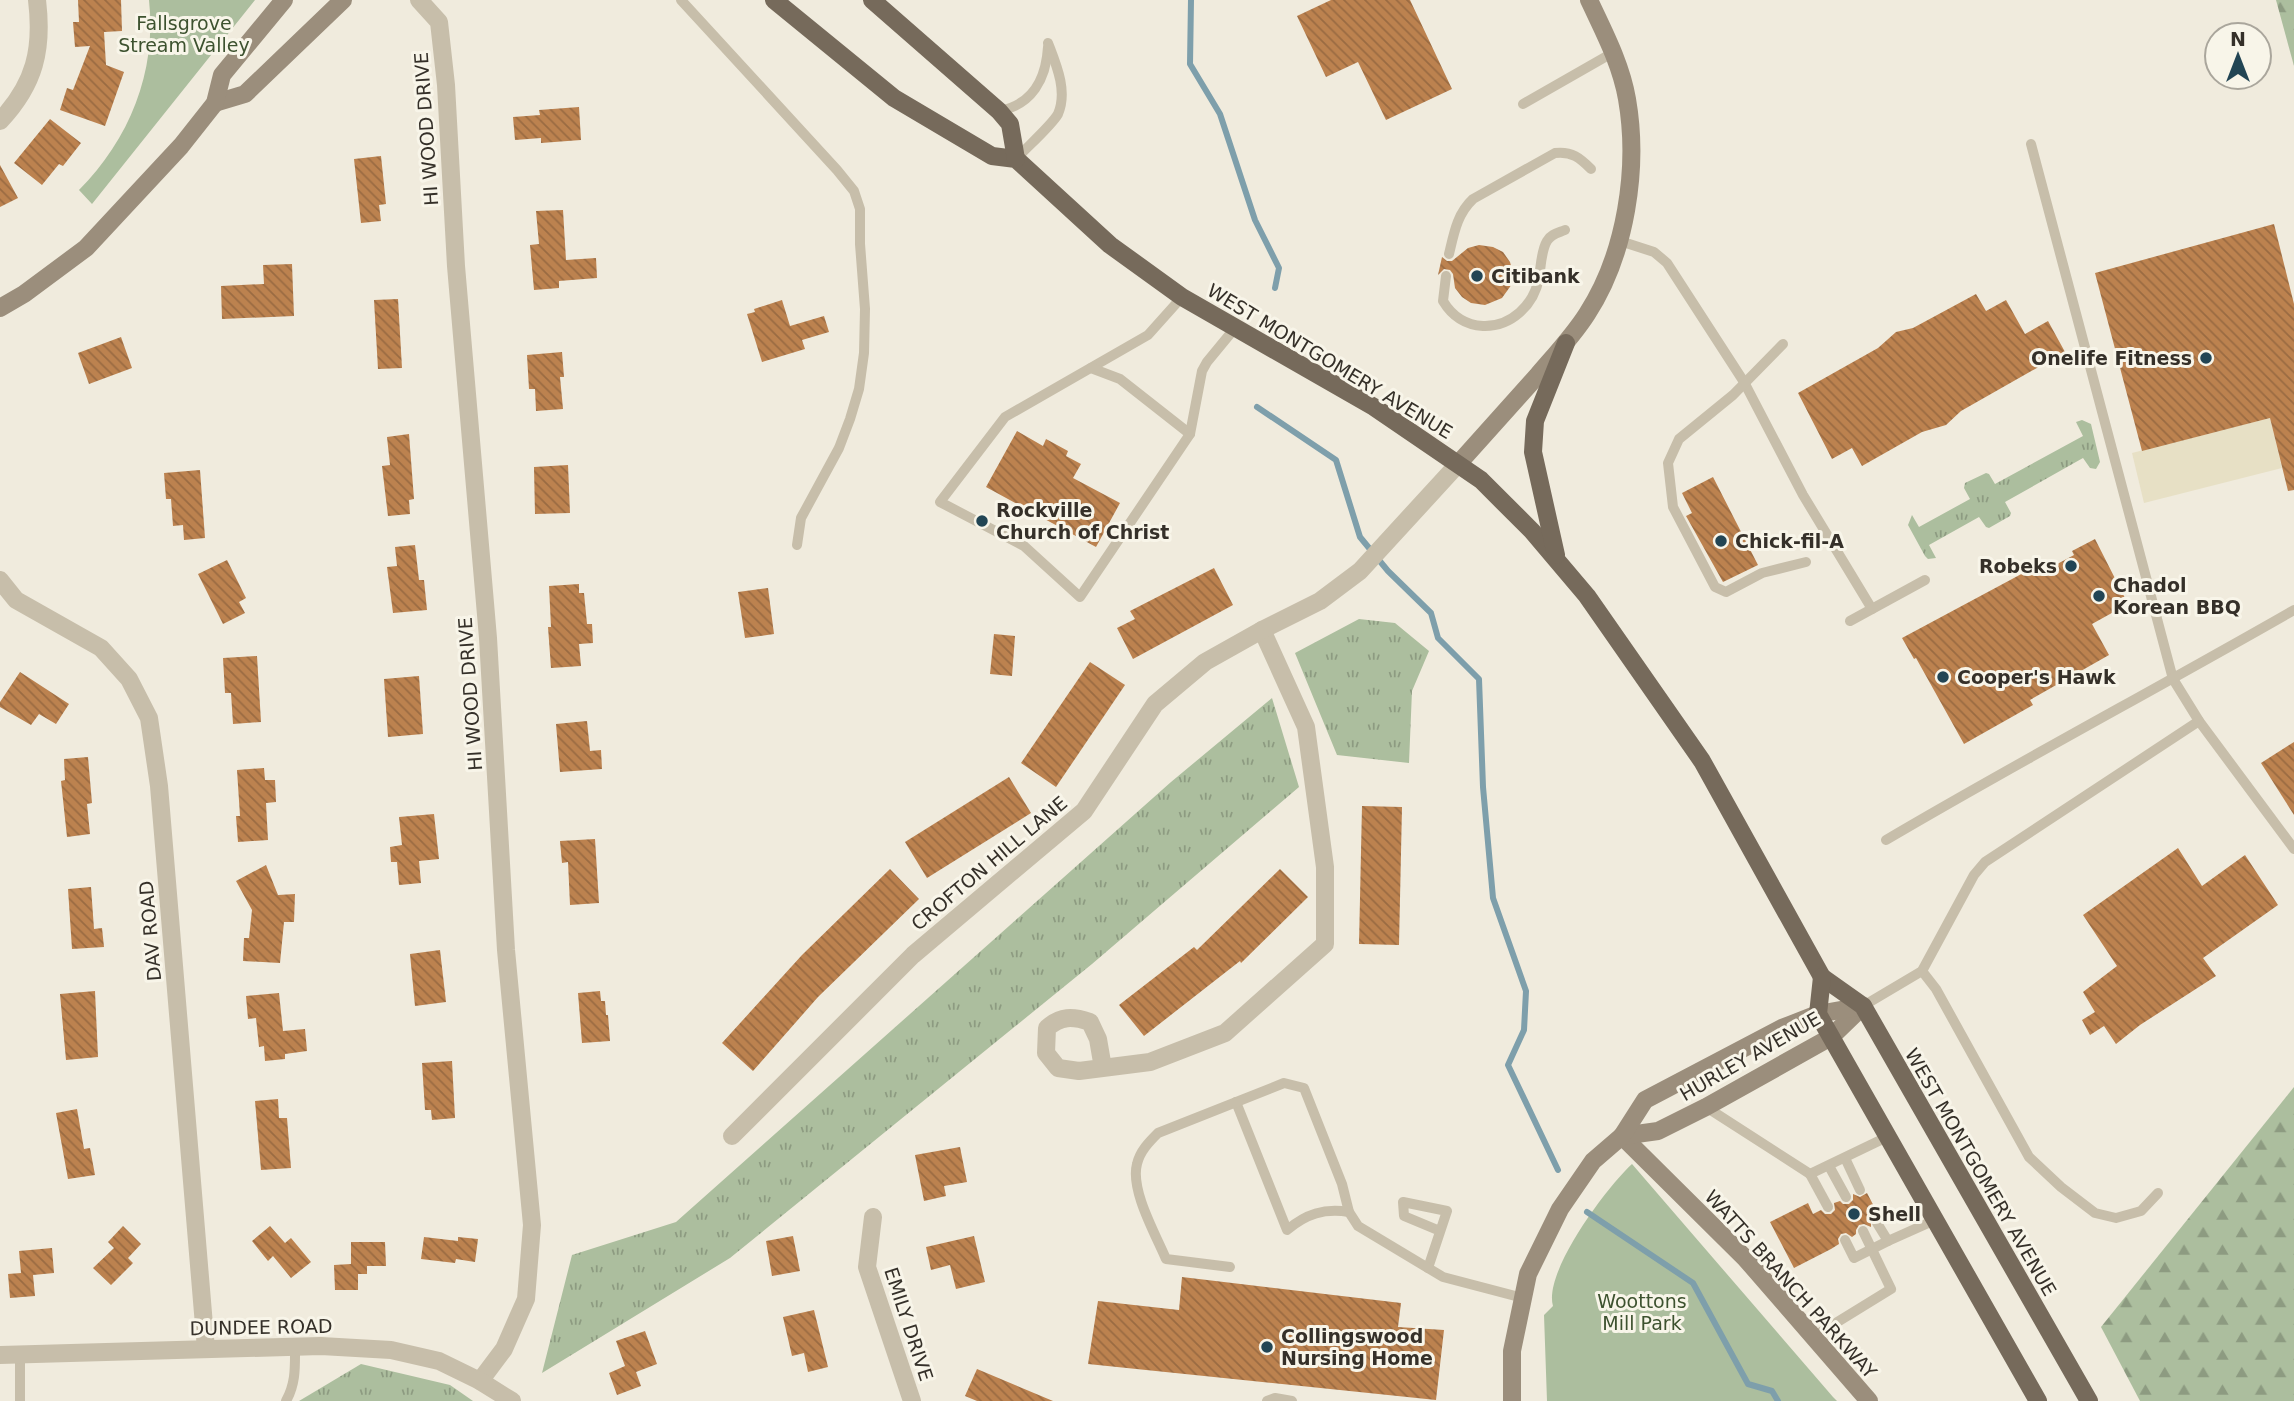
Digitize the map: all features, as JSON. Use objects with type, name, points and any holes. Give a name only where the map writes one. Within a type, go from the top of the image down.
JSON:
[{"type":"main road","name":"WEST MONTGOMERY AVENUE","points":[[774,0],[894,98],[992,156],[1016,159],[1110,245],[1182,297],[1374,407],[1459,463],[1481,480],[1532,531],[1587,596],[1702,761],[1822,977],[1863,1006],[2089,1401]]},
{"type":"main road","points":[[872,0],[999,111],[1010,124],[1016,159]]},
{"type":"main road","points":[[1556,558],[1533,452],[1535,421],[1566,343]]},
{"type":"main road","points":[[1822,977],[1818,1014],[2038,1401]]},
{"type":"street","points":[[0,121],[30,77],[38,52],[40,27],[37,0]]},
{"type":"street","points":[[0,308],[24,294],[86,248],[181,146],[215,103],[222,75],[284,0]]},
{"type":"street","points":[[215,103],[245,94],[343,0]]},
{"type":"street","name":"HI WOOD DRIVE","points":[[419,0],[439,22],[446,85],[456,266],[488,638],[506,950],[532,1225],[526,1299],[504,1349],[480,1381]]},
{"type":"street","points":[[1459,463],[1566,343],[1588,313],[1602,287],[1620,241],[1626,217],[1632,145],[1627,98],[1614,52],[1589,0]]},
{"type":"street","name":"CROFTON HILL LANE","points":[[732,1136],[913,955],[1084,811],[1155,704],[1205,662],[1320,601],[1360,571],[1459,463]]},
{"type":"street","name":"DAV ROAD","points":[[0,580],[16,600],[101,648],[129,679],[149,718],[159,786],[206,1349]]},
{"type":"street","points":[[1103,1068],[1150,1062],[1224,1033],[1325,944],[1325,867],[1306,727],[1262,630]]},
{"type":"street","name":"HURLEY AVENUE","points":[[1512,1401],[1512,1351],[1528,1274],[1560,1209],[1593,1161],[1622,1136],[1645,1100],[1782,1028],[1818,1014],[1863,1006]]},
{"type":"street","name":"HURLEY AVENUE","points":[[1622,1136],[1658,1131],[1706,1107],[1830,1037],[1863,1006]]},
{"type":"street","name":"WATTS BRANCH PARKWAY","points":[[1622,1136],[1745,1258],[1868,1401]]},
{"type":"street","name":"EMILY DRIVE","points":[[873,1217],[867,1267],[912,1401]]},
{"type":"street","name":"DUNDEE ROAD","points":[[0,1355],[295,1347],[391,1350],[439,1361],[480,1381],[512,1401]]},
{"type":"lane","points":[[681,0],[837,170],[854,191],[860,209],[865,309],[864,353],[859,389],[839,448],[801,518],[797,545]]},
{"type":"lane","points":[[999,111],[1011,109],[1037,90],[1047,62],[1048,43],[1059,72],[1061,97],[1058,114],[1016,159]]},
{"type":"lane","points":[[1523,104],[1614,52]]},
{"type":"lane","points":[[2031,144],[2173,679],[2199,721],[2294,849]]},
{"type":"lane","points":[[1449,254],[1457,221],[1465,206],[1473,199],[1555,153],[1565,152],[1578,156],[1591,169]]},
{"type":"lane","points":[[1446,276],[1443,301],[1456,317],[1471,324],[1497,324],[1513,318],[1525,309],[1533,297],[1539,282],[1544,244],[1550,236],[1565,230]]},
{"type":"lane","points":[[1620,241],[1654,252],[1667,263],[1744,382],[1803,495],[1872,609]]},
{"type":"lane","points":[[1182,297],[1154,330],[1006,417],[940,502],[1024,546],[1080,597],[1191,434],[1202,371],[1235,328]]},
{"type":"lane","points":[[1783,344],[1733,395],[1679,439],[1668,463],[1673,507],[1715,587],[1726,592],[1762,573],[1806,562]]},
{"type":"lane","points":[[1091,368],[1121,379],[1191,434]]},
{"type":"lane","points":[[1850,621],[1925,580]]},
{"type":"lane","points":[[1886,840],[2082,727],[2294,610]]},
{"type":"lane","points":[[1863,1006],[1922,971],[1974,875],[1984,862],[2199,721]]},
{"type":"lane","points":[[1922,971],[1936,989],[2029,1157],[2061,1187],[2095,1213],[2116,1218],[2141,1212],[2158,1193]]},
{"type":"lane","points":[[1230,1267],[1166,1259],[1138,1193],[1136,1167],[1144,1146],[1158,1133],[1284,1083],[1304,1088],[1342,1184],[1349,1212],[1358,1226],[1443,1277],[1523,1298]]},
{"type":"lane","points":[[1236,1102],[1287,1230],[1303,1217],[1317,1212],[1349,1212]]},
{"type":"lane","points":[[1706,1107],[1810,1174],[1828,1207]]},
{"type":"lane","points":[[1810,1174],[1887,1137]]},
{"type":"lane","points":[[1845,1158],[1860,1190]]},
{"type":"lane","points":[[1829,1166],[1846,1198]]},
{"type":"lane","points":[[1845,1240],[1854,1258],[1935,1220]]},
{"type":"lane","points":[[1877,1223],[1888,1241]]},
{"type":"lane","points":[[1428,1268],[1440,1231]]},
{"type":"lane","points":[[1813,1337],[1891,1289],[1863,1231]]},
{"type":"lane","points":[[286,1401],[293,1388],[295,1376],[295,1347]]},
{"type":"lane","points":[[20,1354],[20,1401]]},
{"type":"lane","points":[[1267,1401],[1275,1398],[1292,1401]]},
{"type":"green space","name":"Fallsgrove Stream Valley","points":[[149,0],[255,0],[92,204],[79,190],[97,170],[125,127],[144,79],[150,27]]},
{"type":"green space","points":[[2276,0],[2294,0],[2294,66]]},
{"type":"green space","points":[[2082,420],[2091,424],[2100,462],[2096,469],[2090,468],[2083,458],[2005,502],[2010,516],[1989,528],[1979,517],[1929,545],[1936,558],[1928,559],[1925,556],[1908,525],[1912,515],[1919,527],[1970,499],[1964,488],[1965,483],[1986,473],[1995,484],[2083,436],[2076,422]]},
{"type":"green space","points":[[1359,619],[1395,623],[1429,651],[1412,691],[1409,763],[1337,755],[1295,653]]},
{"type":"green space","points":[[1272,698],[1299,787],[1092,964],[730,1258],[542,1373],[572,1255],[676,1222],[1171,782]]},
{"type":"green space","points":[[2294,1087],[2294,1401],[2140,1401],[2101,1327]]},
{"type":"green space","name":"Woottons Mill Park","points":[[1632,1164],[1837,1401],[1547,1401],[1544,1315],[1553,1306],[1552,1291],[1558,1273],[1567,1252],[1593,1210]]},
{"type":"green space","points":[[361,1364],[450,1385],[473,1401],[299,1401]]},
{"type":"shaded area","points":[[2270,418],[2282,468],[2144,503],[2132,453]]},
{"type":"building","points":[[78,0],[121,0],[122,31],[104,32],[106,65],[124,72],[105,126],[60,110],[67,88],[73,90],[90,46],[75,47],[73,22],[79,22]]},
{"type":"building","points":[[1331,0],[1410,0],[1452,89],[1386,120],[1358,62],[1326,77],[1297,16]]},
{"type":"building","points":[[579,107],[581,140],[541,143],[541,138],[515,140],[513,117],[540,115],[539,110]]},
{"type":"building","points":[[50,119],[81,143],[63,166],[59,164],[42,185],[14,163]]},
{"type":"building","points":[[381,156],[386,204],[379,205],[381,221],[361,223],[354,159]]},
{"type":"building","points":[[0,165],[18,198],[0,207]]},
{"type":"building","points":[[563,210],[566,260],[596,258],[597,278],[559,281],[559,288],[534,290],[530,245],[539,244],[536,211]]},
{"type":"building","name":"Onelife Fitness","points":[[2274,224],[2294,304],[2294,490],[2288,491],[2270,418],[2142,451],[2095,273]]},
{"type":"building","name":"Citibank","points":[[1479,245],[1503,252],[1513,273],[1512,284],[1502,298],[1485,305],[1471,303],[1462,297],[1455,288],[1450,270],[1444,269],[1438,275],[1442,257],[1452,261],[1468,248]]},
{"type":"building","points":[[292,264],[294,316],[222,319],[221,286],[264,284],[263,265]]},
{"type":"building","points":[[1976,294],[1986,311],[2006,300],[2025,334],[2048,321],[2065,352],[1961,411],[1946,425],[1922,432],[1862,466],[1852,448],[1832,459],[1798,393],[1878,348],[1896,332],[1913,328]]},
{"type":"building","points":[[398,299],[402,368],[378,369],[374,300]]},
{"type":"building","points":[[782,300],[790,326],[824,316],[829,332],[802,340],[805,349],[762,362],[747,314]]},
{"type":"building","points":[[121,337],[132,368],[89,384],[78,353]]},
{"type":"building","points":[[562,352],[564,377],[560,377],[563,409],[536,411],[535,389],[529,389],[527,355]]},
{"type":"building","name":"Rockville Church of Christ","points":[[1017,431],[1043,446],[1046,439],[1068,451],[1066,456],[1081,464],[1073,478],[1120,503],[1096,547],[986,487]]},
{"type":"building","points":[[409,434],[414,499],[409,500],[410,514],[388,516],[382,466],[390,465],[387,437]]},
{"type":"building","points":[[568,465],[570,513],[535,514],[534,467]]},
{"type":"building","points":[[200,470],[205,538],[184,540],[183,525],[173,526],[171,499],[166,499],[164,473]]},
{"type":"building","name":"Chick-fil-A","points":[[1713,477],[1758,565],[1723,582],[1686,516],[1692,513],[1682,493]]},
{"type":"building","points":[[2095,539],[2128,604],[2092,624],[2109,655],[2030,700],[2033,705],[1964,744],[1902,638],[2042,563],[2046,570],[2074,555],[2072,551]]},
{"type":"building","points":[[415,545],[419,580],[424,580],[427,610],[393,613],[387,567],[397,566],[395,547]]},
{"type":"building","points":[[227,560],[246,598],[239,602],[245,613],[223,624],[198,574]]},
{"type":"building","points":[[1214,568],[1233,605],[1133,659],[1117,628],[1135,619],[1130,611]]},
{"type":"building","points":[[579,584],[579,593],[584,593],[587,624],[592,624],[593,643],[579,644],[581,666],[551,668],[549,586]]},
{"type":"building","points":[[768,588],[774,634],[745,638],[738,592]]},
{"type":"building","points":[[994,634],[1015,636],[1012,676],[990,674]]},
{"type":"building","points":[[257,656],[261,722],[233,724],[231,693],[225,693],[223,658]]},
{"type":"building","points":[[1090,662],[1125,685],[1056,787],[1021,763]]},
{"type":"building","points":[[20,672],[69,704],[56,724],[39,714],[31,725],[0,707],[0,702]]},
{"type":"building","points":[[419,676],[423,734],[388,737],[384,679]]},
{"type":"building","points":[[587,721],[590,751],[601,750],[602,769],[560,772],[556,724]]},
{"type":"building","points":[[2294,742],[2294,815],[2261,763]]},
{"type":"building","points":[[88,757],[92,803],[87,804],[90,834],[67,837],[61,781],[65,780],[64,759]]},
{"type":"building","points":[[264,768],[265,780],[275,780],[276,802],[266,803],[268,840],[238,842],[236,816],[240,816],[237,770]]},
{"type":"building","points":[[1009,777],[1031,813],[927,878],[905,842]]},
{"type":"building","points":[[1362,806],[1402,807],[1399,945],[1359,944]]},
{"type":"building","points":[[434,814],[439,859],[419,861],[421,883],[399,885],[397,862],[391,862],[390,847],[402,845],[399,817]]},
{"type":"building","points":[[595,839],[599,903],[570,905],[568,862],[562,863],[560,841]]},
{"type":"building","points":[[2178,848],[2202,886],[2245,855],[2278,905],[2203,958],[2216,976],[2140,1025],[2116,1044],[2104,1026],[2090,1035],[2082,1020],[2095,1012],[2083,992],[2117,966],[2083,915]]},
{"type":"building","points":[[266,865],[278,895],[295,894],[294,922],[284,922],[280,963],[243,961],[244,938],[249,938],[252,910],[236,881]]},
{"type":"building","points":[[890,869],[919,899],[818,997],[753,1071],[722,1043],[802,955]]},
{"type":"building","points":[[1280,869],[1308,897],[1241,963],[1240,961],[1144,1036],[1119,1005],[1194,947],[1197,950]]},
{"type":"building","points":[[91,887],[94,929],[102,928],[104,947],[72,949],[68,889]]},
{"type":"building","points":[[440,950],[446,1002],[415,1006],[410,954]]},
{"type":"building","points":[[95,991],[98,1057],[66,1060],[60,994]]},
{"type":"building","points":[[600,991],[601,1001],[605,1001],[608,1015],[610,1041],[582,1043],[578,993]]},
{"type":"building","points":[[279,993],[283,1031],[305,1029],[307,1051],[285,1054],[285,1059],[265,1061],[264,1046],[259,1047],[256,1018],[248,1019],[246,996]]},
{"type":"building","points":[[452,1061],[455,1118],[432,1120],[431,1110],[425,1110],[422,1063]]},
{"type":"building","points":[[278,1099],[279,1118],[287,1118],[291,1168],[261,1170],[255,1101]]},
{"type":"building","points":[[77,1109],[84,1149],[90,1148],[95,1175],[68,1179],[56,1113]]},
{"type":"building","points":[[960,1147],[967,1182],[944,1186],[946,1196],[924,1201],[915,1155]]},
{"type":"building","points":[[1867,1193],[1879,1216],[1871,1219],[1871,1227],[1859,1225],[1852,1237],[1846,1233],[1841,1234],[1839,1244],[1794,1268],[1770,1222],[1808,1203],[1813,1214],[1821,1210],[1825,1214],[1831,1214],[1835,1210],[1834,1203],[1840,1201],[1849,1204],[1853,1200],[1853,1194],[1860,1197]]},
{"type":"building","points":[[123,1226],[141,1244],[128,1258],[133,1263],[111,1285],[93,1268],[114,1248],[108,1242]]},
{"type":"building","points":[[270,1226],[285,1243],[291,1238],[311,1262],[291,1278],[273,1256],[268,1261],[252,1241]]},
{"type":"building","points":[[793,1236],[800,1271],[772,1276],[766,1241]]},
{"type":"building","points":[[974,1236],[985,1282],[956,1289],[950,1265],[931,1270],[926,1247]]},
{"type":"building","points":[[424,1237],[458,1241],[458,1237],[478,1239],[475,1262],[456,1259],[455,1263],[421,1259]]},
{"type":"building","points":[[351,1242],[385,1242],[386,1266],[367,1266],[367,1274],[358,1274],[358,1290],[335,1290],[334,1265],[351,1264]]},
{"type":"building","points":[[52,1248],[54,1273],[33,1275],[35,1296],[10,1298],[8,1274],[21,1273],[19,1251]]},
{"type":"building","name":"Collingswood Nursing Home","points":[[1182,1277],[1401,1303],[1398,1327],[1444,1330],[1436,1400],[1088,1364],[1098,1301],[1179,1310]]},
{"type":"building","points":[[814,1310],[828,1367],[808,1372],[804,1353],[792,1356],[783,1317]]},
{"type":"building","points":[[645,1331],[657,1364],[636,1372],[641,1386],[617,1395],[609,1373],[625,1366],[616,1341]]},
{"type":"building","points":[[977,1369],[1053,1401],[977,1401],[965,1396]]},
{"type":"waterway","points":[[1191,0],[1190,64],[1220,114],[1255,220],[1279,268],[1275,288]]},
{"type":"waterway","points":[[1257,407],[1336,460],[1360,537],[1388,571],[1431,613],[1438,638],[1479,679],[1483,787],[1493,898],[1526,991],[1524,1030],[1508,1065],[1558,1170]]},
{"type":"waterway","points":[[1587,1212],[1693,1283],[1748,1384],[1772,1391],[1778,1401]]},
{"type":"place","name":"Citibank","points":[[1477,276]]},
{"type":"place","name":"Onelife Fitness","points":[[2206,358]]},
{"type":"place","name":"Rockville Church of Christ","points":[[982,521]]},
{"type":"place","name":"Chick-fil-A","points":[[1721,541]]},
{"type":"place","name":"Robeks","points":[[2071,566]]},
{"type":"place","name":"Chadol Korean BBQ","points":[[2099,596]]},
{"type":"place","name":"Cooper's Hawk","points":[[1943,677]]},
{"type":"place","name":"Shell","points":[[1854,1214]]},
{"type":"place","name":"Collingswood Nursing Home","points":[[1267,1347]]}]
